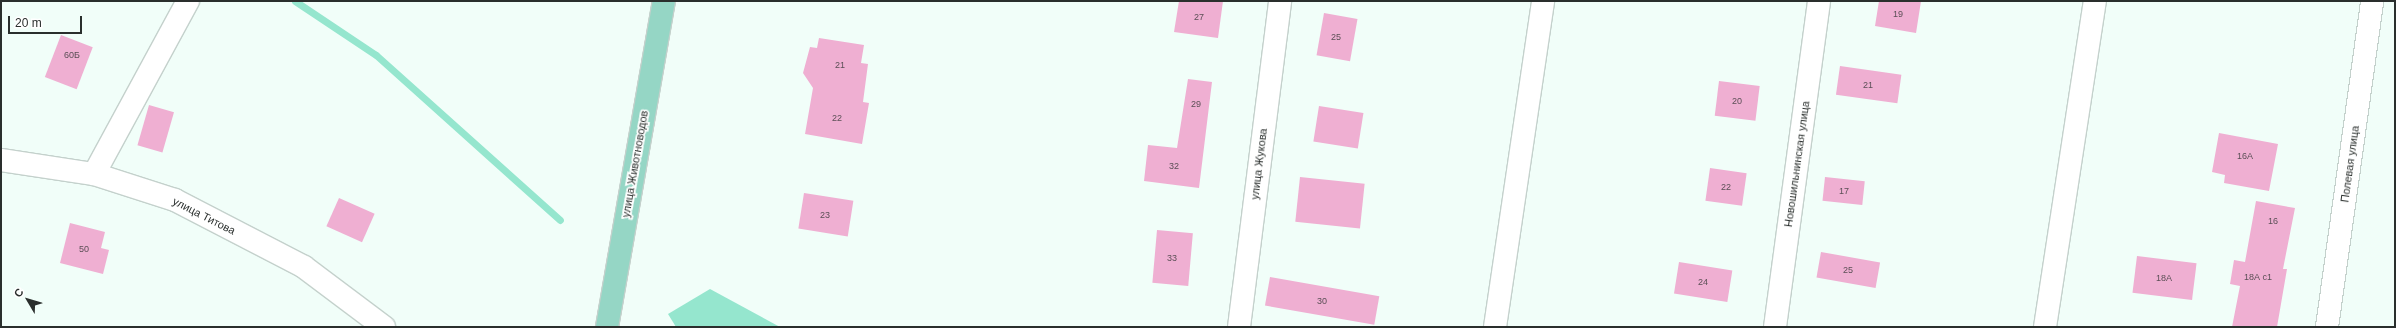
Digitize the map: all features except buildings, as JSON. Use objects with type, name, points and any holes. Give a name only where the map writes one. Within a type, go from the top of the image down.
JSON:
[{"type":"main road","name":"улица Животноводов","points":[[607,327],[664,1]]},
{"type":"street","points":[[94,174],[188,1]]},
{"type":"street","name":"улица Жукова","points":[[1239,327],[1280,1]]},
{"type":"street","points":[[1495,327],[1543,1]]},
{"type":"street","name":"Новошильнинская улица","points":[[1775,327],[1819,1]]},
{"type":"street","points":[[2045,327],[2095,1]]},
{"type":"street","name":"Полевая улица","points":[[2327,327],[2372,1]]},
{"type":"street","name":"улица Титова","points":[[1,160],[94,174],[175,200],[304,267],[384,327]]},
{"type":"shaded area","points":[[710,289],[780,327],[676,327],[668,314]]},
{"type":"waterway","points":[[295,1],[376,55],[560,220]]}]
